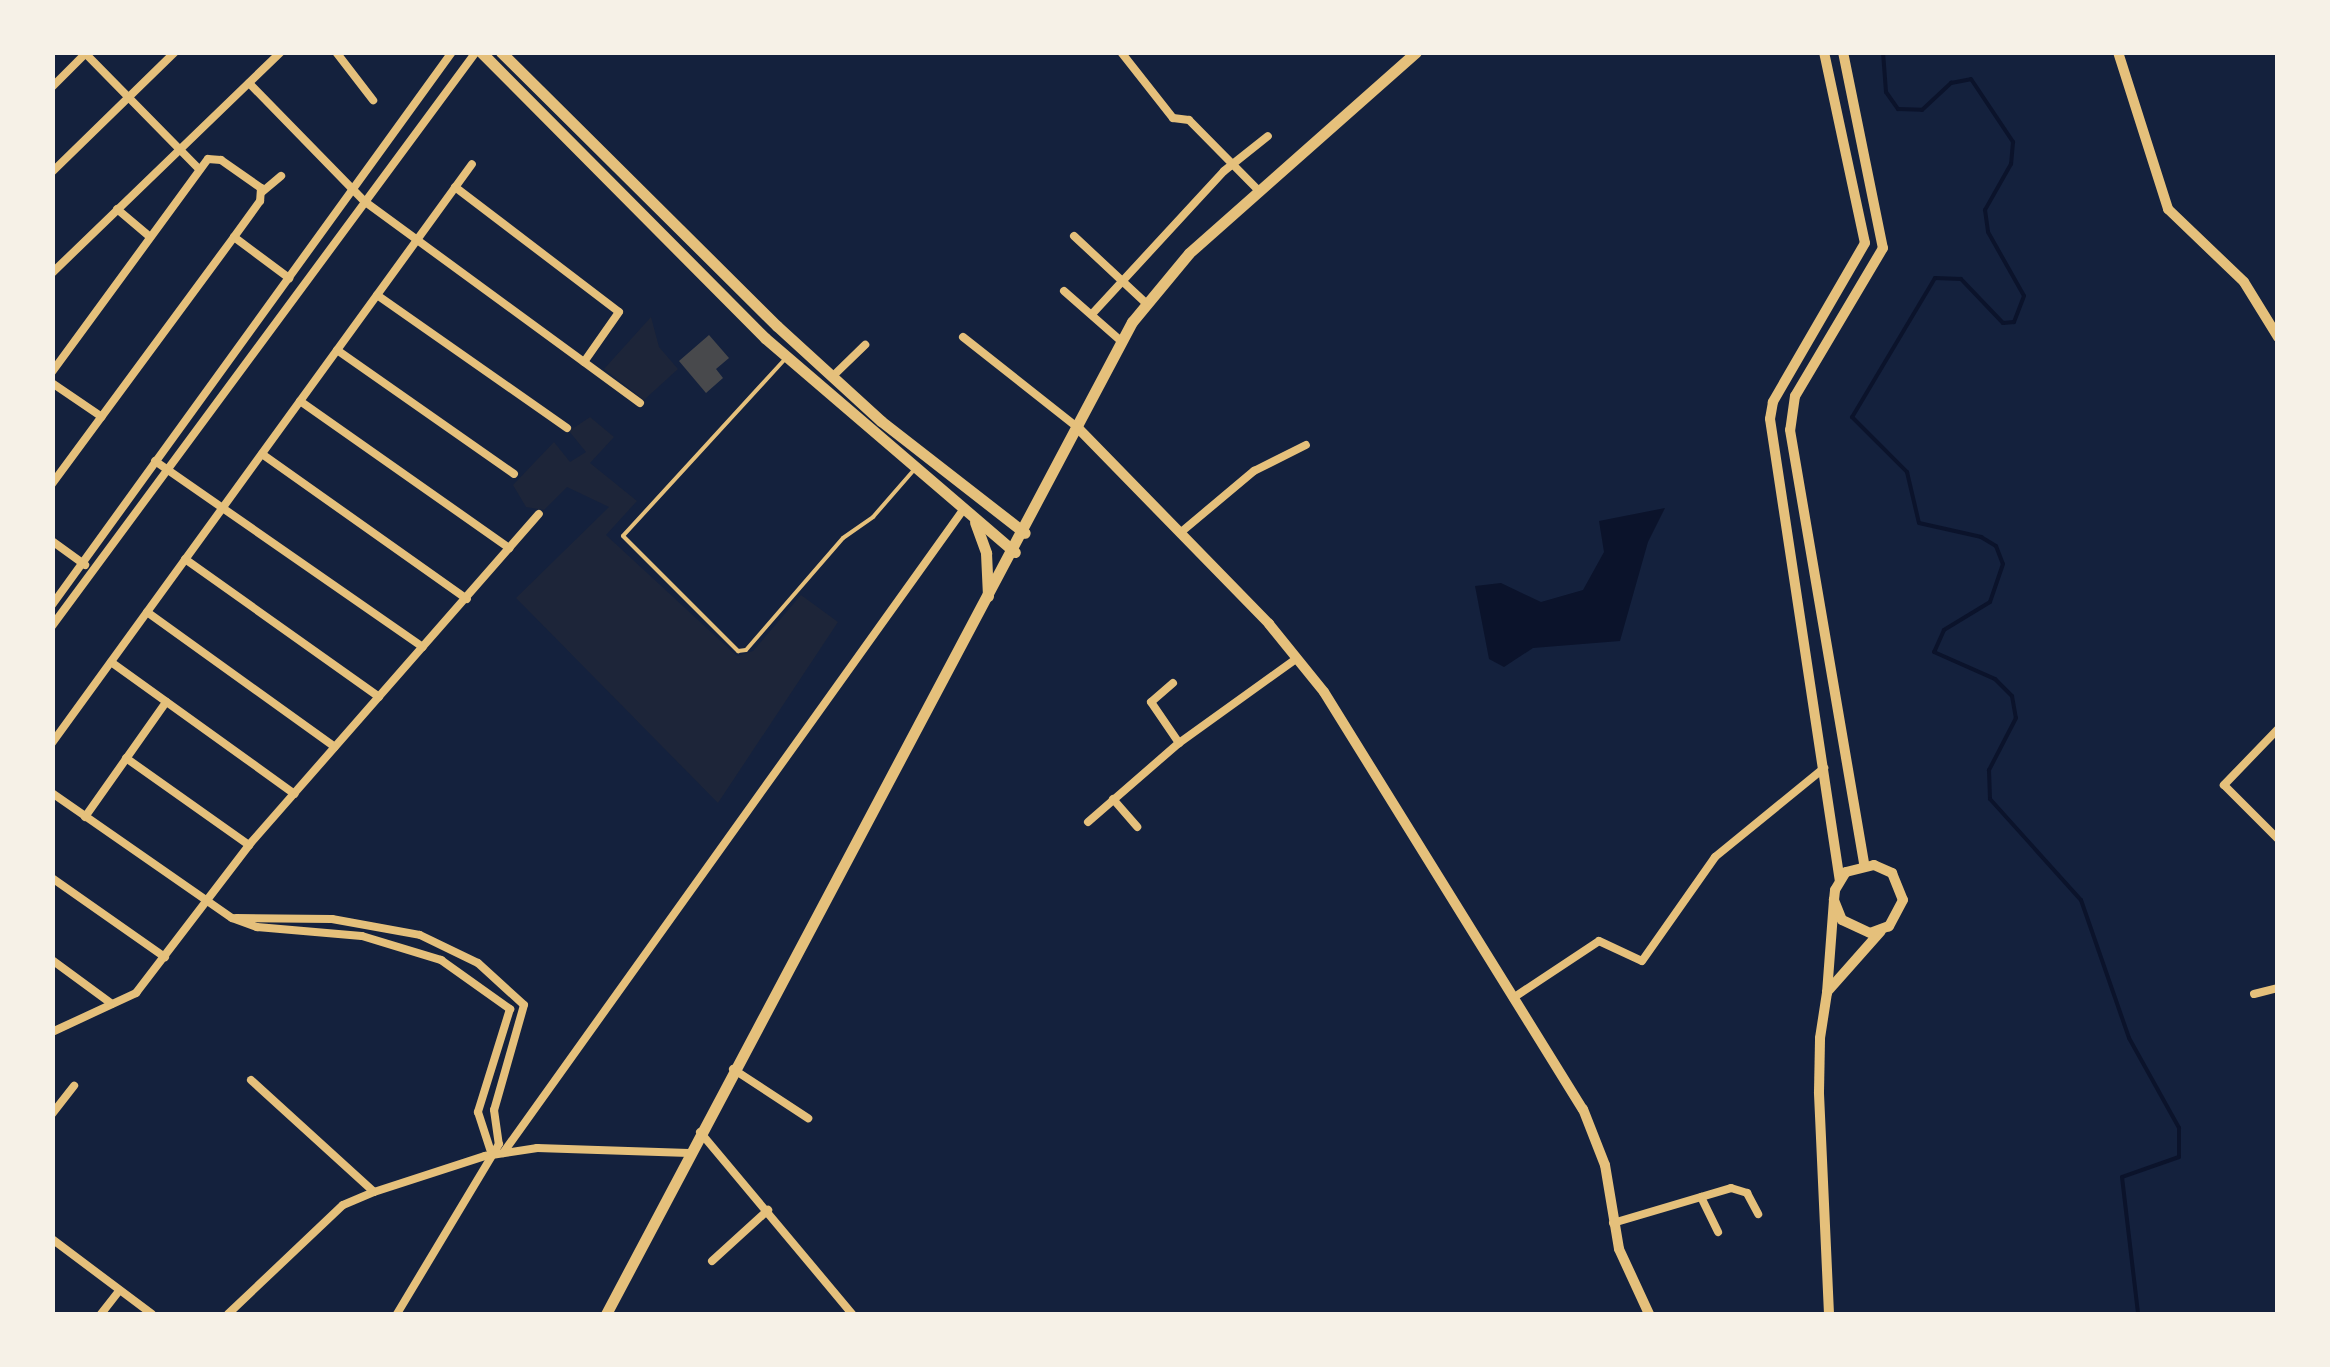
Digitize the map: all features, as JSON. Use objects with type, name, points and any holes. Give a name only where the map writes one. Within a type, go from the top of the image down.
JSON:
[{"type":"main road","points":[[478,52],[786,358],[913,472],[1015,552]]},
{"type":"main road","points":[[502,52],[777,326],[925,456],[1025,532]]},
{"type":"main road","points":[[606,1314],[688,1153],[1015,552],[1122,342],[1146,304],[1258,190],[1416,52]]},
{"type":"main road","points":[[765,338],[777,326]]},
{"type":"main road","points":[[913,472],[925,456]]},
{"type":"main road","points":[[974,519],[986,553],[988,600]]},
{"type":"street","points":[[52,172],[175,52]]},
{"type":"street","points":[[52,273],[281,52]]},
{"type":"street","points":[[336,52],[373,100]]},
{"type":"street","points":[[52,605],[452,52]]},
{"type":"street","points":[[52,626],[478,52]]},
{"type":"street","points":[[1121,52],[1173,118],[1190,120],[1258,190]]},
{"type":"street","points":[[1824,52],[1854,176],[1865,243],[1774,402],[1770,419],[1840,880],[1834,900],[1819,1092],[1829,1314]]},
{"type":"street","points":[[1843,52],[1872,172],[1883,248],[1795,396],[1790,430],[1864,864]]},
{"type":"street","points":[[2118,52],[2168,210],[2244,282],[2278,337]]},
{"type":"street","points":[[52,87],[84,53],[198,168]]},
{"type":"street","points":[[249,82],[364,201],[640,403]]},
{"type":"street","points":[[1094,313],[1120,279],[1234,164],[1268,136]]},
{"type":"street","points":[[52,372],[198,168],[216,158],[262,192]]},
{"type":"street","points":[[52,743],[472,164]]},
{"type":"street","points":[[1854,176],[1872,172]]},
{"type":"street","points":[[52,484],[234,237],[262,192],[281,176]]},
{"type":"street","points":[[455,187],[616,308],[616,324],[584,362]]},
{"type":"street","points":[[117,209],[149,236]]},
{"type":"street","points":[[1074,236],[1146,304]]},
{"type":"street","points":[[234,237],[289,278]]},
{"type":"street","points":[[1064,291],[1094,313],[1122,342]]},
{"type":"street","points":[[377,295],[567,428]]},
{"type":"street","points":[[963,336],[1078,428],[1180,533],[1324,692],[1599,1143],[1613,1223],[1649,1314]]},
{"type":"street","points":[[832,376],[865,344]]},
{"type":"street","points":[[338,350],[514,474]]},
{"type":"street","points":[[52,383],[102,417]]},
{"type":"street","points":[[300,401],[510,548]]},
{"type":"street","points":[[1180,533],[1254,472],[1306,445]]},
{"type":"street","points":[[262,454],[466,599]]},
{"type":"street","points":[[156,461],[423,647]]},
{"type":"street","points":[[52,464],[62,471]]},
{"type":"street","points":[[503,1153],[964,510]]},
{"type":"street","points":[[52,1032],[136,993],[203,901],[539,514]]},
{"type":"street","points":[[52,541],[93,571]]},
{"type":"street","points":[[185,559],[379,697]]},
{"type":"street","points":[[148,612],[335,748]]},
{"type":"street","points":[[1088,822],[1180,744],[1296,659]]},
{"type":"street","points":[[111,662],[294,794]]},
{"type":"street","points":[[1173,683],[1152,704],[1180,744]]},
{"type":"street","points":[[85,817],[166,702]]},
{"type":"street","points":[[2278,729],[2224,785],[2278,839]]},
{"type":"street","points":[[126,758],[250,846]]},
{"type":"street","points":[[1513,998],[1599,941],[1642,961],[1715,857],[1824,768]]},
{"type":"street","points":[[52,794],[232,918],[257,927],[362,936],[441,960],[510,1011],[478,1112],[492,1155]]},
{"type":"street","points":[[1113,799],[1137,827]]},
{"type":"street","points":[[1840,880],[1864,864]]},
{"type":"street","points":[[1827,993],[1880,931],[1896,919],[1902,890],[1892,873],[1864,864]]},
{"type":"street","points":[[52,878],[165,957]]},
{"type":"street","points":[[1834,900],[1850,928],[1880,931]]},
{"type":"street","points":[[232,918],[332,918],[442,944],[478,963],[524,1005],[494,1110],[499,1144],[397,1314]]},
{"type":"street","points":[[441,960],[442,944]]},
{"type":"street","points":[[52,960],[112,1004]]},
{"type":"street","points":[[2254,994],[2278,988]]},
{"type":"street","points":[[734,1069],[808,1118]]},
{"type":"street","points":[[251,1080],[374,1192]]},
{"type":"street","points":[[52,1114],[74,1086]]},
{"type":"street","points":[[700,1132],[852,1314]]},
{"type":"street","points":[[228,1314],[343,1205],[374,1192],[492,1155],[537,1148],[688,1153]]},
{"type":"street","points":[[1613,1223],[1740,1189],[1758,1214]]},
{"type":"street","points":[[1701,1197],[1718,1232]]},
{"type":"street","points":[[712,1261],[768,1210]]},
{"type":"street","points":[[52,1239],[152,1314]]},
{"type":"street","points":[[101,1314],[119,1291]]},
{"type":"lane","points":[[786,358],[623,536],[738,651],[746,650],[843,538],[865,524],[913,472]]},
{"type":"shaded area","points":[[651,317],[659,347],[678,369],[644,400],[604,369]]},
{"type":"shaded area","points":[[590,417],[614,437],[590,463],[637,501],[606,535],[737,656],[753,651],[801,595],[838,622],[718,803],[516,598],[609,507],[567,487],[544,510],[526,507],[513,485],[554,442],[570,462],[586,452],[569,431]]},
{"type":"shaded area","points":[[1665,508],[1648,542],[1620,641],[1533,648],[1504,667],[1489,659],[1475,586],[1501,583],[1541,602],[1583,590],[1604,552],[1599,521]]},
{"type":"building","points":[[709,335],[729,358],[716,369],[723,378],[706,393],[679,361]]},
{"type":"waterway","points":[[1883,52],[1886,92],[1898,109],[1922,110],[1951,83],[1971,79],[2013,142],[2011,164],[1985,210],[1988,232],[2024,296],[2014,322],[2003,323],[1961,279],[1935,278],[1852,417],[1907,472],[1919,523],[1981,537],[1996,546],[2003,564],[1990,602],[1944,630],[1934,652],[1995,679],[2012,696],[2016,718],[1989,770],[1990,799],[2081,900],[2129,1038],[2179,1128],[2179,1157],[2122,1177],[2138,1314]]}]
